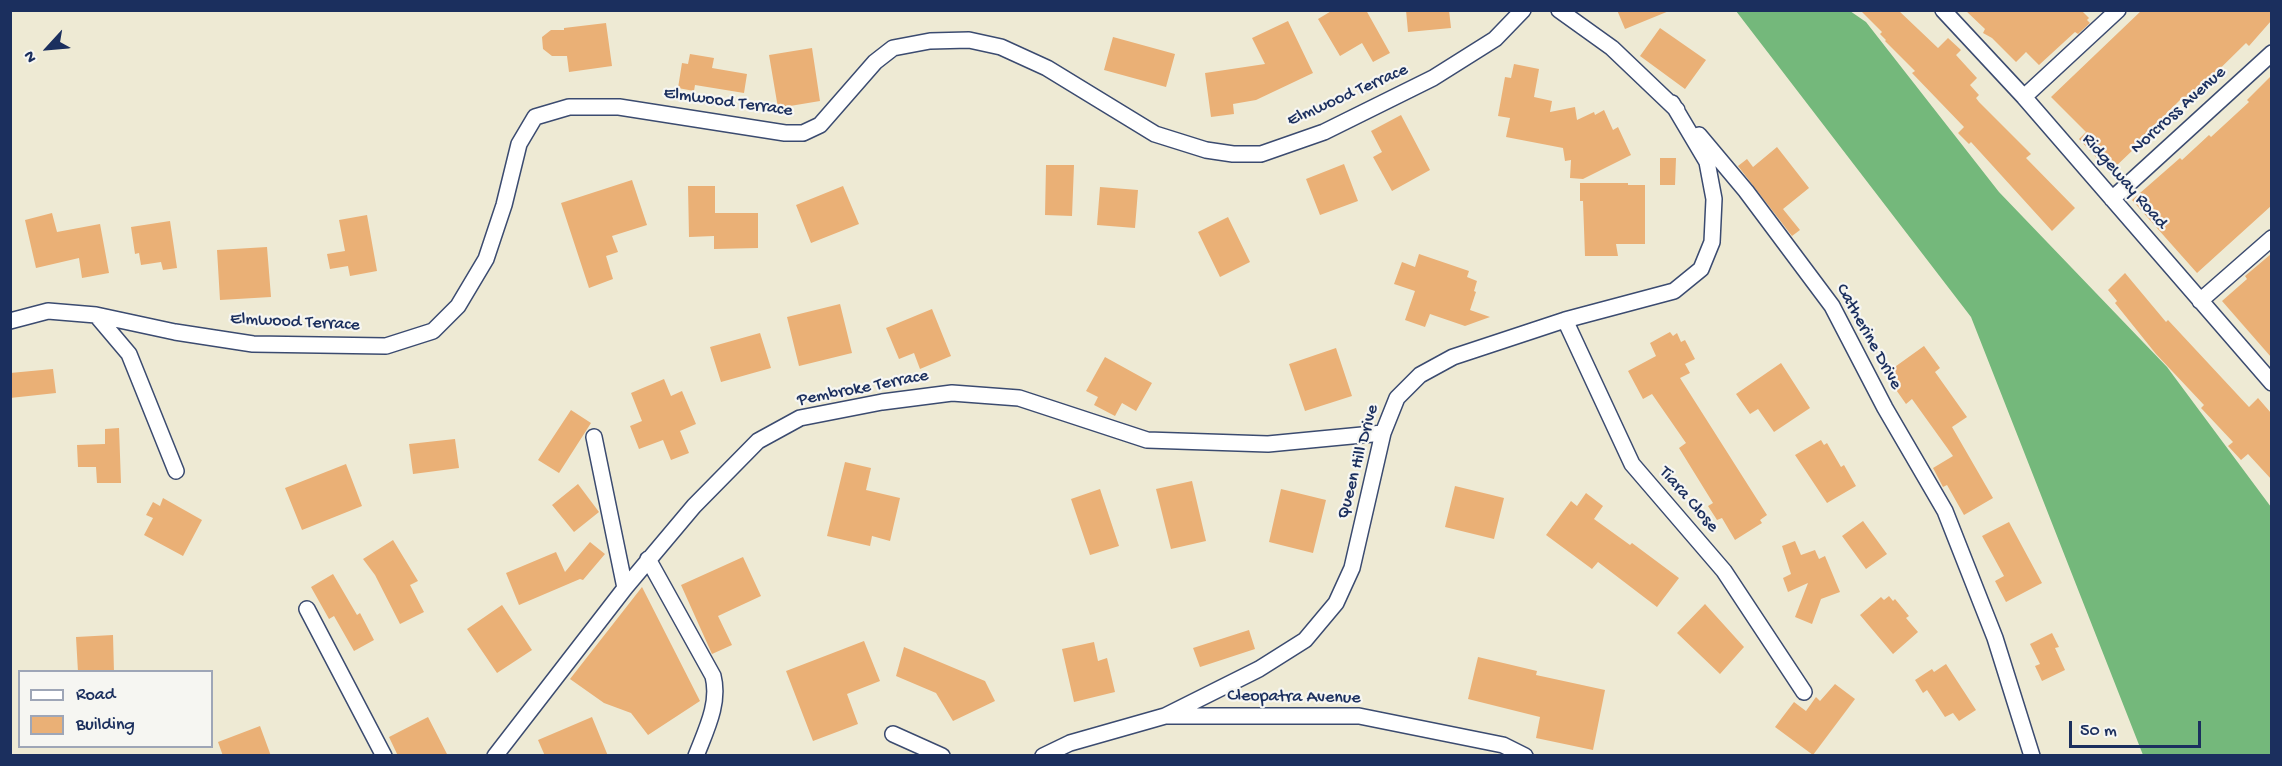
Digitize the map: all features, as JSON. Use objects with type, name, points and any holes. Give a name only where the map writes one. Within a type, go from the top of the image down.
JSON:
[{"type":"street","name":"Elmwood Terrace","points":[[10,321],[48,311],[96,315],[175,332],[253,344],[386,346],[434,331],[458,306],[486,259],[504,205],[519,144],[535,117],[569,107],[619,107],[785,133],[803,133],[820,125],[875,62],[893,48],[930,41],[969,40],[1001,47],[1047,68],[1155,134],[1206,150],[1233,154],[1261,154],[1323,132],[1433,78],[1495,39],[1523,10]]},
{"type":"street","name":"Catherine Drive","points":[[1559,10],[1612,48],[1672,103],[1746,191],[1832,306],[1885,408],[1945,511],[1995,638],[2032,756]]},
{"type":"street","name":"Ridgeway Road","points":[[1943,10],[2024,97],[2271,383]]},
{"type":"street","points":[[2024,97],[2118,10]]},
{"type":"street","name":"Norcross Avenue","points":[[2112,199],[2271,53]]},
{"type":"street","name":"Queen Hill Drive","points":[[1043,756],[1070,743],[1165,716],[1259,669],[1305,640],[1336,603],[1352,568],[1383,433],[1397,398],[1420,375],[1453,357],[1565,320],[1674,291],[1701,269],[1712,242],[1714,199],[1707,162],[1672,103]]},
{"type":"street","points":[[2200,302],[2271,238]]},
{"type":"street","points":[[96,315],[129,354],[176,471]]},
{"type":"street","name":"Tiara Close","points":[[1565,320],[1632,464],[1724,571],[1804,692]]},
{"type":"street","name":"Pembroke Terrace","points":[[499,754],[625,588],[694,506],[758,441],[800,418],[882,402],[952,393],[1019,398],[1147,440],[1268,444],[1383,433]]},
{"type":"street","points":[[594,437],[625,588]]},
{"type":"street","points":[[648,559],[713,676],[716,687],[713,709],[696,756]]},
{"type":"street","points":[[307,609],[384,756]]},
{"type":"street","name":"Cleopatra Avenue","points":[[1165,716],[1359,716],[1503,745],[1525,756]]},
{"type":"street","points":[[893,734],[942,756]]},
{"type":"green space","points":[[1736,11],[1850,11],[1866,22],[1999,192],[2167,367],[2271,507],[2271,755],[2143,755],[1971,317]]},
{"type":"building","points":[[1333,10],[1366,10],[1390,53],[1373,62],[1362,43],[1340,56],[1318,19]]},
{"type":"building","points":[[1406,10],[1449,10],[1451,28],[1408,32]]},
{"type":"building","points":[[1617,10],[1668,10],[1669,11],[1625,29]]},
{"type":"building","points":[[1860,10],[1898,10],[1938,48],[1948,38],[1961,50],[1956,55],[1977,78],[1970,85],[1979,95],[1976,98],[2031,154],[2026,158],[2075,208],[2052,231],[1971,142],[1969,144],[1958,133],[1964,127],[1912,73],[1915,71],[1885,41],[1880,34],[1882,32]]},
{"type":"building","points":[[1965,10],[2081,10],[2089,18],[2087,20],[2090,23],[2078,34],[2075,32],[2039,65],[2026,52],[2016,62],[1992,38],[1983,33],[1985,29]]},
{"type":"building","points":[[2142,10],[2271,10],[2271,21],[2249,46],[2246,43],[2185,103],[2181,99],[2157,123],[2159,125],[2112,170],[2110,167],[2107,169],[2079,139],[2086,132],[2051,97]]},
{"type":"building","points":[[1288,21],[1313,73],[1256,100],[1233,104],[1234,114],[1211,117],[1205,73],[1265,64],[1252,38]]},
{"type":"building","points":[[606,23],[612,66],[569,72],[567,56],[552,56],[543,49],[542,37],[551,30]]},
{"type":"building","points":[[1660,28],[1706,60],[1685,89],[1640,56]]},
{"type":"building","points":[[1113,37],[1175,54],[1166,87],[1104,70]]},
{"type":"building","points":[[812,48],[820,101],[778,108],[769,55]]},
{"type":"building","points":[[690,54],[714,58],[712,68],[747,74],[744,93],[695,85],[694,91],[678,88],[682,63],[688,64]]},
{"type":"building","points":[[1514,64],[1539,69],[1534,97],[1552,101],[1550,112],[1575,107],[1577,120],[1604,110],[1613,130],[1618,127],[1631,155],[1583,179],[1570,178],[1571,160],[1565,161],[1563,148],[1506,137],[1510,118],[1498,116],[1505,77],[1511,78]]},
{"type":"building","points":[[2271,76],[2271,206],[2197,273],[2132,200],[2180,158],[2182,160],[2209,135],[2211,137],[2249,102],[2247,100]]},
{"type":"building","points":[[1401,115],[1430,170],[1392,191],[1373,157],[1382,152],[1371,131]]},
{"type":"building","points":[[1777,147],[1809,188],[1783,209],[1800,230],[1792,236],[1738,166],[1747,159],[1753,167]]},
{"type":"building","points":[[1660,158],[1676,158],[1675,185],[1660,185]]},
{"type":"building","points":[[1344,164],[1358,201],[1320,215],[1306,179]]},
{"type":"building","points":[[1046,165],[1074,165],[1072,216],[1045,215]]},
{"type":"building","points":[[632,180],[647,225],[612,236],[618,252],[606,256],[613,279],[589,288],[561,203]]},
{"type":"building","points":[[1580,183],[1645,185],[1645,244],[1616,244],[1618,256],[1585,256]]},
{"type":"building","points":[[688,186],[715,186],[715,213],[758,213],[758,248],[714,249],[714,236],[689,237]]},
{"type":"building","points":[[843,186],[859,224],[811,243],[796,205]]},
{"type":"building","points":[[1100,187],[1138,190],[1135,228],[1097,225]]},
{"type":"building","points":[[52,213],[57,232],[100,224],[109,273],[82,278],[79,258],[36,268],[25,220]]},
{"type":"building","points":[[367,215],[377,271],[350,276],[348,266],[330,269],[327,254],[345,251],[339,220]]},
{"type":"building","points":[[1228,217],[1250,262],[1220,277],[1198,232]]},
{"type":"building","points":[[170,221],[177,268],[163,270],[161,262],[141,265],[139,253],[135,254],[131,227]]},
{"type":"building","points":[[267,247],[271,297],[220,300],[217,250]]},
{"type":"building","points":[[1419,254],[1469,271],[1467,277],[1477,281],[1470,310],[1490,317],[1465,326],[1430,314],[1425,327],[1405,320],[1415,291],[1394,284],[1402,262],[1415,267]]},
{"type":"building","points":[[2271,254],[2271,357],[2222,301],[2247,279],[2245,276]]},
{"type":"building","points":[[2125,273],[2166,322],[2168,320],[2249,407],[2258,398],[2271,413],[2271,479],[2248,454],[2241,460],[2228,446],[2233,442],[2201,408],[2204,405],[2156,354],[2115,303],[2117,301],[2108,290]]},
{"type":"building","points":[[840,304],[852,353],[799,366],[787,317]]},
{"type":"building","points":[[932,309],[951,356],[920,369],[914,353],[899,359],[886,328]]},
{"type":"building","points":[[1670,332],[1673,336],[1677,333],[1681,342],[1685,340],[1695,359],[1685,364],[1690,373],[1680,378],[1767,515],[1760,520],[1762,523],[1735,540],[1722,518],[1717,520],[1708,506],[1713,503],[1679,448],[1686,443],[1652,394],[1643,399],[1628,371],[1656,356],[1650,343]]},
{"type":"building","points":[[760,333],[771,368],[721,382],[710,347]]},
{"type":"building","points":[[1924,346],[1940,368],[1935,372],[1967,417],[1952,427],[1993,498],[1964,515],[1947,485],[1943,487],[1933,468],[1953,456],[1912,399],[1906,404],[1885,374]]},
{"type":"building","points":[[1336,348],[1352,396],[1305,411],[1289,364]]},
{"type":"building","points":[[1105,357],[1152,383],[1136,411],[1122,403],[1115,416],[1094,405],[1098,397],[1086,391]]},
{"type":"building","points":[[1781,363],[1810,408],[1774,432],[1758,409],[1750,414],[1736,394]]},
{"type":"building","points":[[53,369],[56,393],[10,398],[10,373]]},
{"type":"building","points":[[664,379],[671,396],[682,391],[696,424],[680,431],[689,453],[671,460],[663,440],[639,449],[630,426],[642,421],[631,393]]},
{"type":"building","points":[[571,410],[591,423],[559,473],[538,460]]},
{"type":"building","points":[[119,428],[121,483],[97,483],[96,467],[78,467],[77,445],[105,444],[105,429]]},
{"type":"building","points":[[455,439],[459,468],[413,474],[409,444]]},
{"type":"building","points":[[1821,440],[1824,445],[1827,443],[1841,467],[1844,465],[1856,486],[1827,503],[1795,455]]},
{"type":"building","points":[[845,462],[871,468],[866,490],[900,498],[890,541],[872,536],[870,546],[827,536]]},
{"type":"building","points":[[346,464],[362,506],[302,530],[285,488]]},
{"type":"building","points":[[1192,481],[1206,541],[1171,549],[1156,489]]},
{"type":"building","points":[[578,484],[599,512],[574,532],[552,505]]},
{"type":"building","points":[[1455,486],[1504,498],[1494,539],[1445,527]]},
{"type":"building","points":[[1100,489],[1119,546],[1090,555],[1071,499]]},
{"type":"building","points":[[1281,489],[1326,500],[1313,553],[1269,542]]},
{"type":"building","points":[[1586,493],[1603,506],[1594,519],[1630,545],[1632,543],[1679,578],[1657,607],[1598,562],[1592,569],[1546,535],[1571,501],[1577,506]]},
{"type":"building","points":[[163,498],[202,520],[183,556],[144,535],[153,518],[146,515],[153,502],[160,506]]},
{"type":"building","points":[[1863,521],[1887,554],[1866,569],[1842,536]]},
{"type":"building","points":[[2009,522],[2042,583],[2006,602],[1995,581],[2004,576],[1982,536]]},
{"type":"building","points":[[393,540],[418,581],[410,585],[424,612],[400,624],[375,575],[363,559]]},
{"type":"building","points":[[1795,541],[1801,555],[1815,550],[1819,559],[1825,556],[1840,592],[1821,599],[1812,624],[1795,617],[1808,583],[1788,592],[1783,578],[1791,574],[1782,546]]},
{"type":"building","points":[[590,542],[605,554],[583,580],[580,579],[519,605],[506,573],[556,552],[565,572]]},
{"type":"building","points":[[743,557],[761,596],[718,616],[732,645],[712,654],[681,585]]},
{"type":"building","points":[[333,574],[357,615],[360,613],[374,640],[354,651],[334,616],[329,619],[311,587]]},
{"type":"building","points":[[642,587],[700,701],[648,735],[631,713],[604,703],[570,679]]},
{"type":"building","points":[[1889,596],[1893,601],[1895,599],[1909,616],[1906,618],[1918,632],[1893,654],[1860,615],[1881,597],[1884,600]]},
{"type":"building","points":[[1705,604],[1744,647],[1720,674],[1677,633]]},
{"type":"building","points":[[502,605],[532,650],[497,673],[467,629]]},
{"type":"building","points":[[1249,630],[1255,649],[1200,667],[1193,648]]},
{"type":"building","points":[[2052,633],[2059,647],[2055,648],[2065,670],[2042,681],[2035,666],[2040,664],[2030,644]]},
{"type":"building","points":[[113,635],[114,670],[78,670],[76,637]]},
{"type":"building","points":[[864,641],[880,681],[847,694],[858,724],[813,741],[786,671]]},
{"type":"building","points":[[1094,642],[1098,661],[1107,658],[1115,692],[1074,702],[1062,649]]},
{"type":"building","points":[[904,647],[985,681],[995,701],[953,721],[936,693],[896,676]]},
{"type":"building","points":[[1478,657],[1537,671],[1536,675],[1605,690],[1593,750],[1536,738],[1540,717],[1468,699]]},
{"type":"building","points":[[1946,664],[1976,710],[1959,721],[1953,713],[1945,717],[1927,690],[1923,693],[1915,680],[1932,669],[1934,672]]},
{"type":"building","points":[[1835,684],[1855,699],[1813,755],[1775,727],[1794,702],[1806,711],[1816,697],[1820,701]]},
{"type":"building","points":[[428,717],[448,756],[398,756],[389,737]]},
{"type":"building","points":[[592,717],[608,756],[545,756],[538,740]]},
{"type":"building","points":[[260,726],[271,756],[223,756],[218,742]]}]
